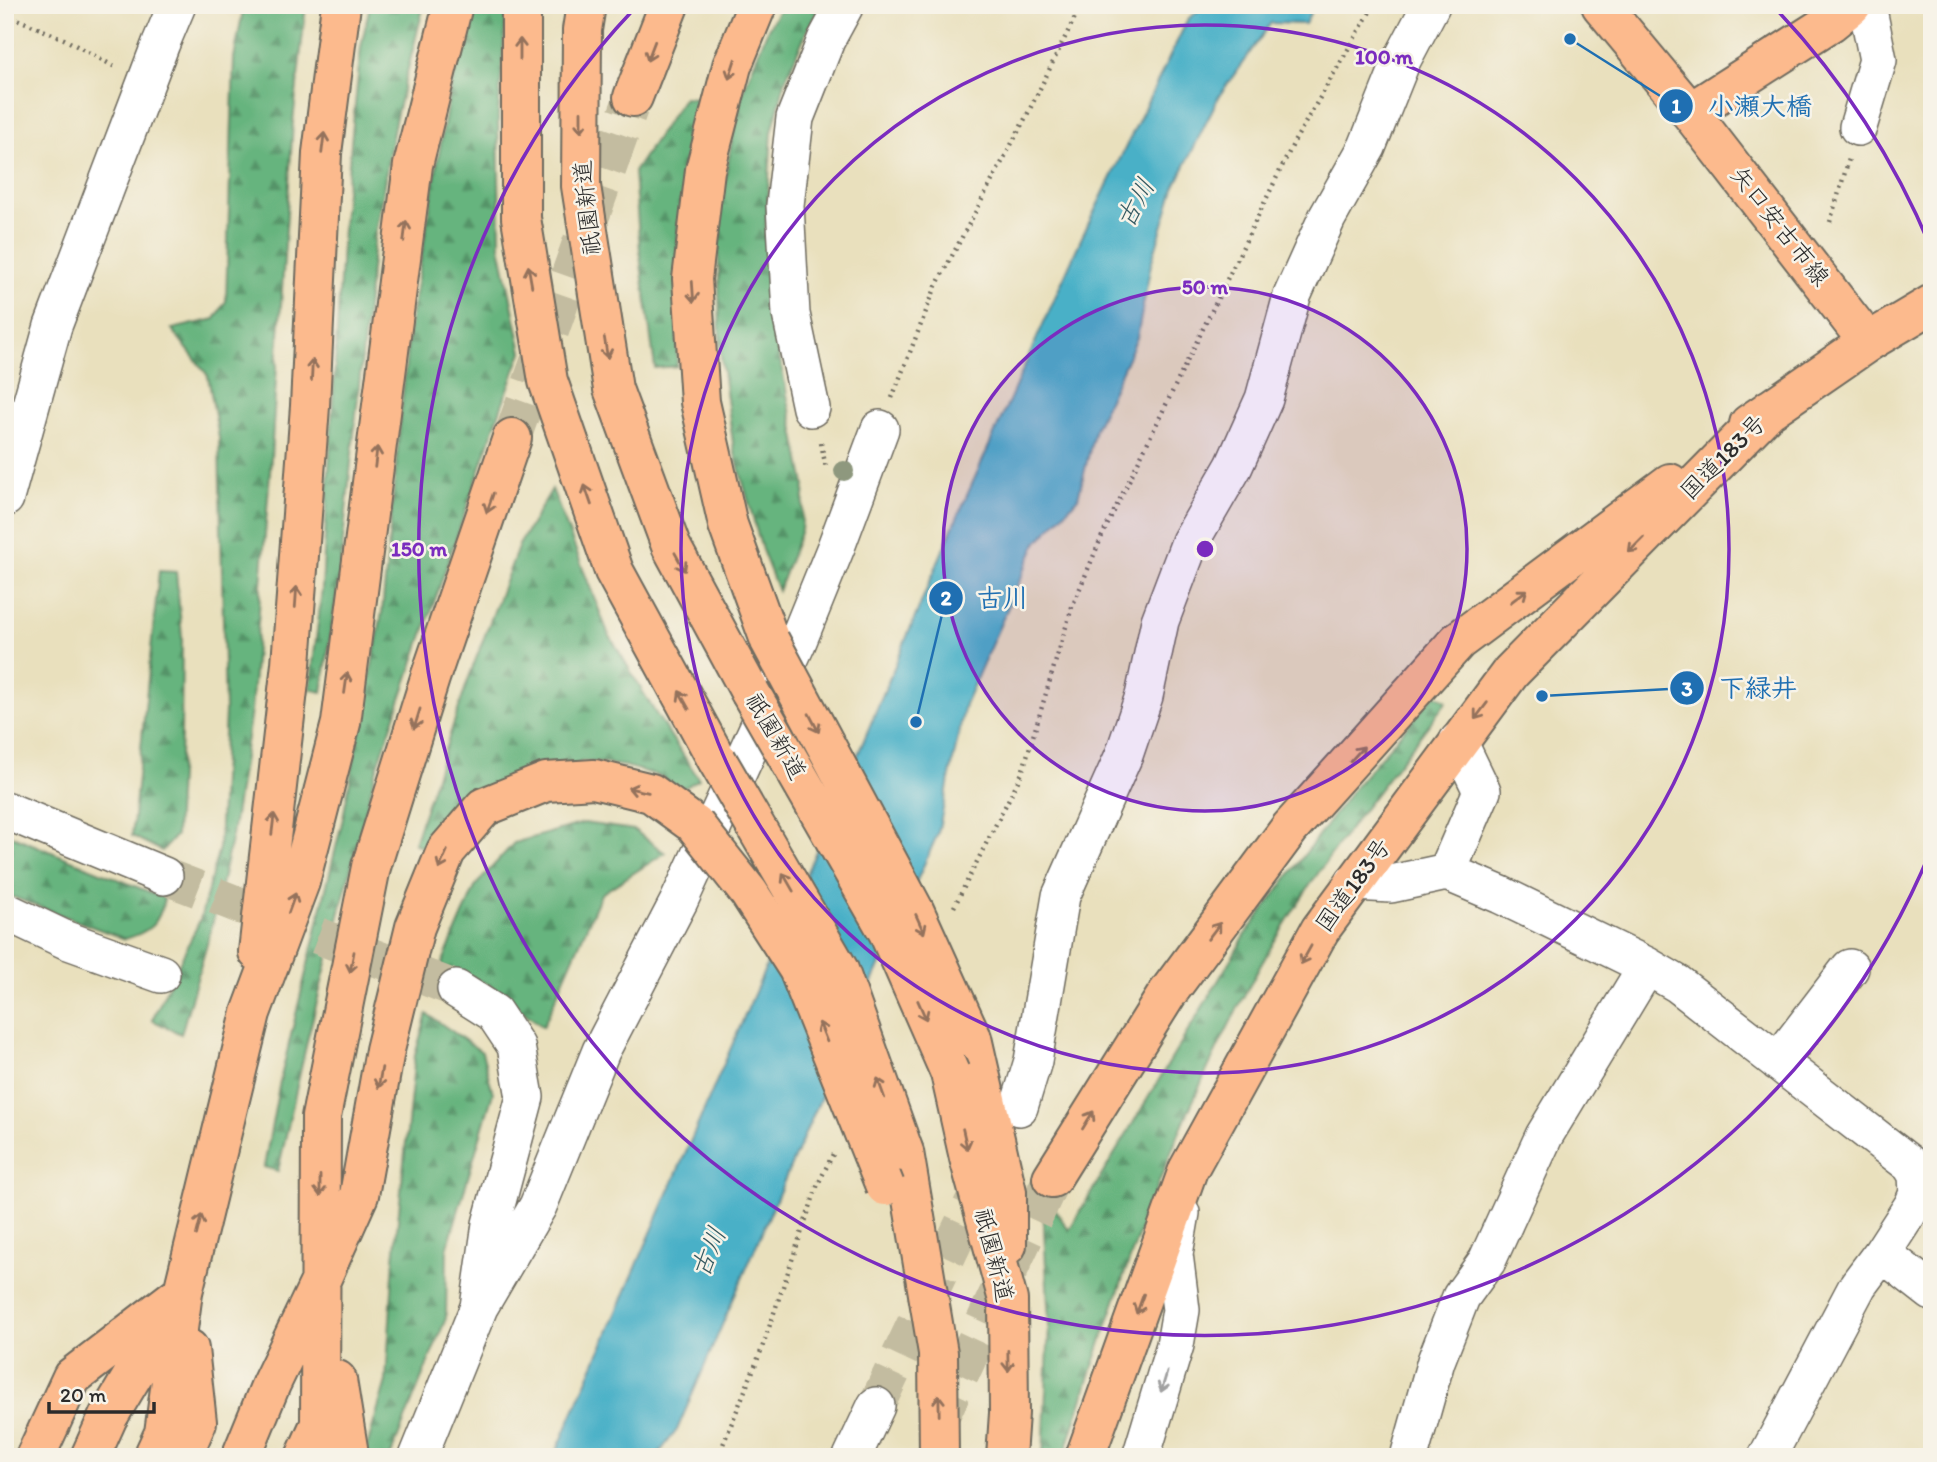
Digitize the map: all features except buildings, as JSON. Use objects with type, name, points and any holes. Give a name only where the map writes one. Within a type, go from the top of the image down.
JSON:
[{"type":"main road","points":[[251,1013],[292,664],[310,407],[321,153],[341,5]]},
{"type":"main road","points":[[153,1457],[164,1433],[183,1292],[251,1013],[300,882],[341,723],[413,165],[453,5]]},
{"type":"main road","points":[[521,5],[521,218],[548,381],[614,571],[717,760],[839,970],[904,1152],[938,1353],[939,1457]]},
{"type":"main road","name":"祇園新道","points":[[586,5],[582,30],[581,186],[613,389],[671,546],[750,692],[888,932],[950,1073],[969,1158],[1008,1300],[1009,1413],[1006,1457]]},
{"type":"main road","points":[[633,97],[668,5]]},
{"type":"main road","points":[[757,5],[732,66],[705,170],[692,279],[700,402],[728,525],[770,641],[915,912],[972,1038],[1007,1192],[1008,1300]]},
{"type":"main road","name":"矢口安古市線","points":[[1601,5],[1690,112],[1868,342]]},
{"type":"main road","points":[[1690,112],[1831,22],[1852,5]]},
{"type":"main road","name":"国道183号","points":[[1052,1178],[1167,994],[1290,828],[1458,641],[1770,409],[1868,342],[1932,304]]},
{"type":"main road","name":"国道183号","points":[[1085,1457],[1188,1170],[1320,930],[1511,671],[1770,409]]},
{"type":"main road","points":[[305,1457],[320,1424],[321,1117],[371,867],[430,678],[512,438]]},
{"type":"main road","points":[[241,1457],[271,1384],[359,1195],[385,1050],[415,927],[446,851],[484,807],[546,782],[594,779],[651,793],[695,825],[750,893],[798,969],[885,1186],[938,1353]]},
{"type":"main road","points":[[213,1457],[246,1379],[320,1282]]},
{"type":"main road","points":[[268,1457],[286,1415],[320,1282]]},
{"type":"main road","points":[[320,1282],[348,1457]]},
{"type":"main road","points":[[35,1457],[72,1377],[183,1292]]},
{"type":"main road","points":[[61,1457],[90,1391],[183,1292]]},
{"type":"main road","points":[[90,1457],[108,1417],[183,1292]]},
{"type":"main road","points":[[119,1457],[183,1292]]},
{"type":"main road","points":[[182,1457],[197,1422],[183,1292]]},
{"type":"street","points":[[5,498],[53,326],[177,5]]},
{"type":"street","points":[[811,408],[791,314],[785,205],[795,118],[826,40],[845,5]]},
{"type":"street","points":[[1018,1107],[1033,1061],[1061,896],[1124,755],[1144,696],[1160,621],[1190,542],[1234,466],[1264,399],[1292,296],[1327,218],[1367,147],[1402,60],[1431,5]]},
{"type":"street","points":[[1858,127],[1878,60],[1867,5]]},
{"type":"street","points":[[418,1457],[479,1307],[538,1206],[601,1051],[678,901],[797,643],[880,429]]},
{"type":"street","points":[[1447,872],[1482,791],[1458,741]]},
{"type":"street","points":[[5,810],[164,876]]},
{"type":"street","points":[[1354,882],[1391,884],[1447,872],[1501,895],[1647,966],[1678,984],[1911,1165],[1917,1175],[1918,1193],[1913,1205],[1858,1285],[1767,1457]]},
{"type":"street","points":[[7,912],[66,940],[161,974]]},
{"type":"street","points":[[1409,1457],[1436,1361],[1461,1297],[1488,1261],[1544,1136],[1647,966]]},
{"type":"street","points":[[1778,1062],[1850,968]]},
{"type":"street","points":[[456,989],[494,1013],[516,1046],[525,1097],[491,1224],[479,1307]]},
{"type":"street","points":[[1141,1457],[1175,1346],[1181,1310],[1174,1254],[1188,1170]]},
{"type":"street","points":[[1882,1253],[1932,1292]]},
{"type":"street","points":[[852,1457],[876,1406]]},
{"type":"path","points":[[880,429],[936,286],[1027,115],[1081,5]]},
{"type":"path","points":[[954,908],[1022,773],[1072,607],[1101,536],[1294,142],[1374,5]]},
{"type":"path","points":[[5,14],[64,39],[125,73]]},
{"type":"path","points":[[1830,222],[1858,127]]},
{"type":"path","points":[[718,1457],[761,1351],[818,1184],[836,1146]]},
{"type":"green space","points":[[244,5],[306,5],[293,122],[251,711],[232,835],[211,930],[181,1034],[152,1020],[200,920],[219,848],[225,711],[219,438],[208,376],[172,329],[215,319],[226,301],[234,58]]},
{"type":"green space","points":[[370,5],[424,5],[395,121],[374,240],[339,579],[322,692],[310,689],[322,589],[344,211],[361,47]]},
{"type":"green space","points":[[476,5],[507,5],[498,115],[500,246],[522,352],[375,774],[308,1037],[278,1171],[264,1167],[280,1081],[343,818],[382,613],[409,330],[449,95]]},
{"type":"green space","points":[[782,5],[822,5],[809,26],[786,78],[772,132],[765,236],[772,319],[805,485],[801,530],[778,591],[762,550],[734,450],[720,349],[718,219],[739,101],[768,29]]},
{"type":"green space","points":[[684,97],[705,99],[678,222],[677,366],[655,368],[641,264],[634,172]]},
{"type":"green space","points":[[552,489],[608,633],[656,714],[699,779],[679,791],[660,776],[625,766],[583,761],[428,850],[414,843],[468,680],[519,545]]},
{"type":"green space","points":[[159,571],[176,572],[182,637],[176,835],[162,851],[132,836]]},
{"type":"green space","points":[[1435,694],[1447,701],[1314,879],[1240,1003],[1209,1066],[1154,1194],[1107,1324],[1064,1457],[1043,1457],[1049,1324],[1042,1191],[1069,1230],[1248,931],[1353,789]]},
{"type":"green space","points":[[584,823],[634,830],[665,853],[601,894],[543,1027],[488,984],[441,966],[476,885],[514,843]]},
{"type":"green space","points":[[5,833],[164,898],[160,914],[147,930],[125,939],[5,894]]},
{"type":"green space","points":[[427,1014],[482,1052],[493,1093],[447,1249],[446,1318],[390,1457],[362,1457],[386,1381],[394,1259],[415,1055]]},
{"type":"water","name":"古川","points":[[1205,5],[1314,5],[1305,24],[1271,23],[1219,96],[1174,188],[1151,264],[1137,338],[1095,429],[1078,498],[1036,544],[965,704],[938,833],[677,1430],[656,1457],[554,1457],[864,740],[948,538],[1081,239],[1188,19]]},
{"type":"tunnel","points":[[512,438],[633,97]]},
{"type":"tunnel","points":[[164,876],[456,989]]},
{"type":"tunnel","points":[[876,1406],[987,1173]]},
{"type":"tunnel","points":[[936,1426],[1052,1178]]},
{"type":"place","name":"小瀬大橋","points":[[1570,39]]},
{"type":"place","name":"下緑井","points":[[1542,696]]},
{"type":"place","name":"古川","points":[[916,722]]}]
